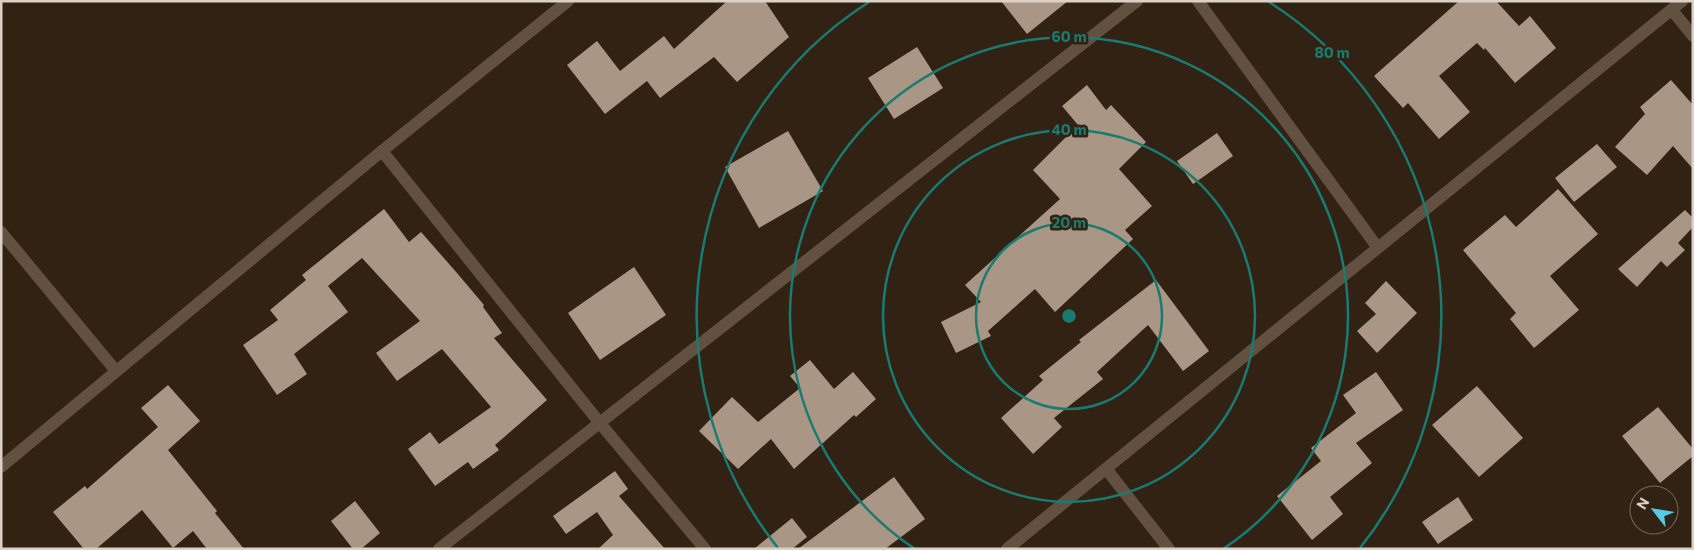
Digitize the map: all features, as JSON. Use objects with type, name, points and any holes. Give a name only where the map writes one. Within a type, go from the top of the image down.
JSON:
[{"type":"street","points":[[1,467],[382,151],[568,1]]},
{"type":"street","points":[[439,549],[1137,1]]},
{"type":"street","points":[[1198,1],[1378,248]]},
{"type":"street","points":[[1007,549],[1107,470],[1682,1]]},
{"type":"street","points":[[1672,10],[1693,36]]},
{"type":"street","points":[[382,151],[599,422],[706,549]]},
{"type":"street","points":[[1,232],[116,371]]},
{"type":"street","points":[[1107,470],[1169,549]]},
{"type":"building","points":[[727,1],[765,1],[789,37],[737,82],[714,57],[660,98],[647,81],[605,114],[567,65],[597,41],[620,71],[664,36],[674,49]]},
{"type":"building","points":[[1001,1],[1068,1],[1027,34]]},
{"type":"building","points":[[1459,1],[1496,1],[1519,26],[1530,16],[1556,48],[1515,83],[1485,48],[1484,50],[1477,43],[1439,76],[1470,112],[1439,139],[1408,103],[1403,108],[1374,76]]},
{"type":"building","points":[[917,47],[943,88],[894,119],[868,78]]},
{"type":"building","points":[[1671,80],[1693,105],[1693,169],[1673,146],[1647,175],[1615,147],[1645,114],[1640,107]]},
{"type":"building","points":[[1087,85],[1106,110],[1111,105],[1146,142],[1119,169],[1152,206],[1125,230],[1133,239],[1055,312],[1035,289],[988,331],[991,336],[956,353],[941,322],[981,302],[965,285],[1060,199],[1033,170],[1078,125],[1062,106]]},
{"type":"building","points":[[788,131],[823,191],[759,228],[725,167]]},
{"type":"building","points":[[1217,133],[1233,156],[1193,184],[1177,161]]},
{"type":"building","points":[[1597,144],[1617,167],[1574,202],[1555,178]]},
{"type":"building","points":[[1558,189],[1598,234],[1550,276],[1579,310],[1534,348],[1510,319],[1516,313],[1463,250],[1505,215],[1516,227]]},
{"type":"building","points":[[384,209],[409,242],[421,232],[457,273],[484,305],[483,307],[502,333],[494,338],[547,400],[495,445],[499,450],[473,469],[468,462],[435,486],[408,449],[430,432],[439,444],[491,407],[442,349],[397,381],[376,353],[420,321],[362,258],[328,286],[348,312],[294,354],[307,374],[277,395],[243,345],[278,320],[270,310],[306,280],[302,275]]},
{"type":"building","points":[[1685,210],[1693,218],[1693,227],[1678,243],[1685,250],[1667,267],[1661,261],[1637,287],[1618,269]]},
{"type":"building","points":[[634,267],[666,315],[600,360],[568,313]]},
{"type":"building","points":[[1156,280],[1209,351],[1183,371],[1148,325],[1097,372],[1103,379],[1054,418],[1062,427],[1033,454],[1001,418],[1043,380],[1039,376],[1081,342],[1079,340]]},
{"type":"building","points":[[1386,281],[1417,313],[1377,353],[1357,331],[1376,314],[1365,303]]},
{"type":"building","points":[[810,360],[834,389],[853,372],[876,399],[856,417],[854,415],[794,469],[771,439],[738,469],[699,431],[732,397],[758,422],[800,388],[790,376]]},
{"type":"building","points":[[1376,372],[1403,410],[1356,443],[1372,463],[1330,497],[1343,514],[1312,540],[1277,496],[1321,461],[1311,448],[1356,413],[1343,395]]},
{"type":"building","points":[[168,385],[200,421],[168,450],[217,511],[215,513],[244,549],[207,549],[193,531],[173,548],[142,510],[96,549],[84,549],[53,512],[85,486],[87,489],[158,427],[141,408]]},
{"type":"building","points":[[1477,386],[1523,438],[1479,477],[1432,425]]},
{"type":"building","points":[[1658,407],[1693,449],[1693,456],[1660,483],[1622,436]]},
{"type":"building","points":[[615,471],[628,489],[619,496],[665,549],[598,549],[613,535],[597,512],[566,534],[553,516]]},
{"type":"building","points":[[894,477],[925,519],[885,549],[798,549]]},
{"type":"building","points":[[1458,497],[1473,520],[1438,544],[1422,522]]},
{"type":"building","points":[[355,501],[380,533],[361,549],[353,549],[331,521]]},
{"type":"building","points":[[792,518],[807,537],[792,549],[754,549]]}]
